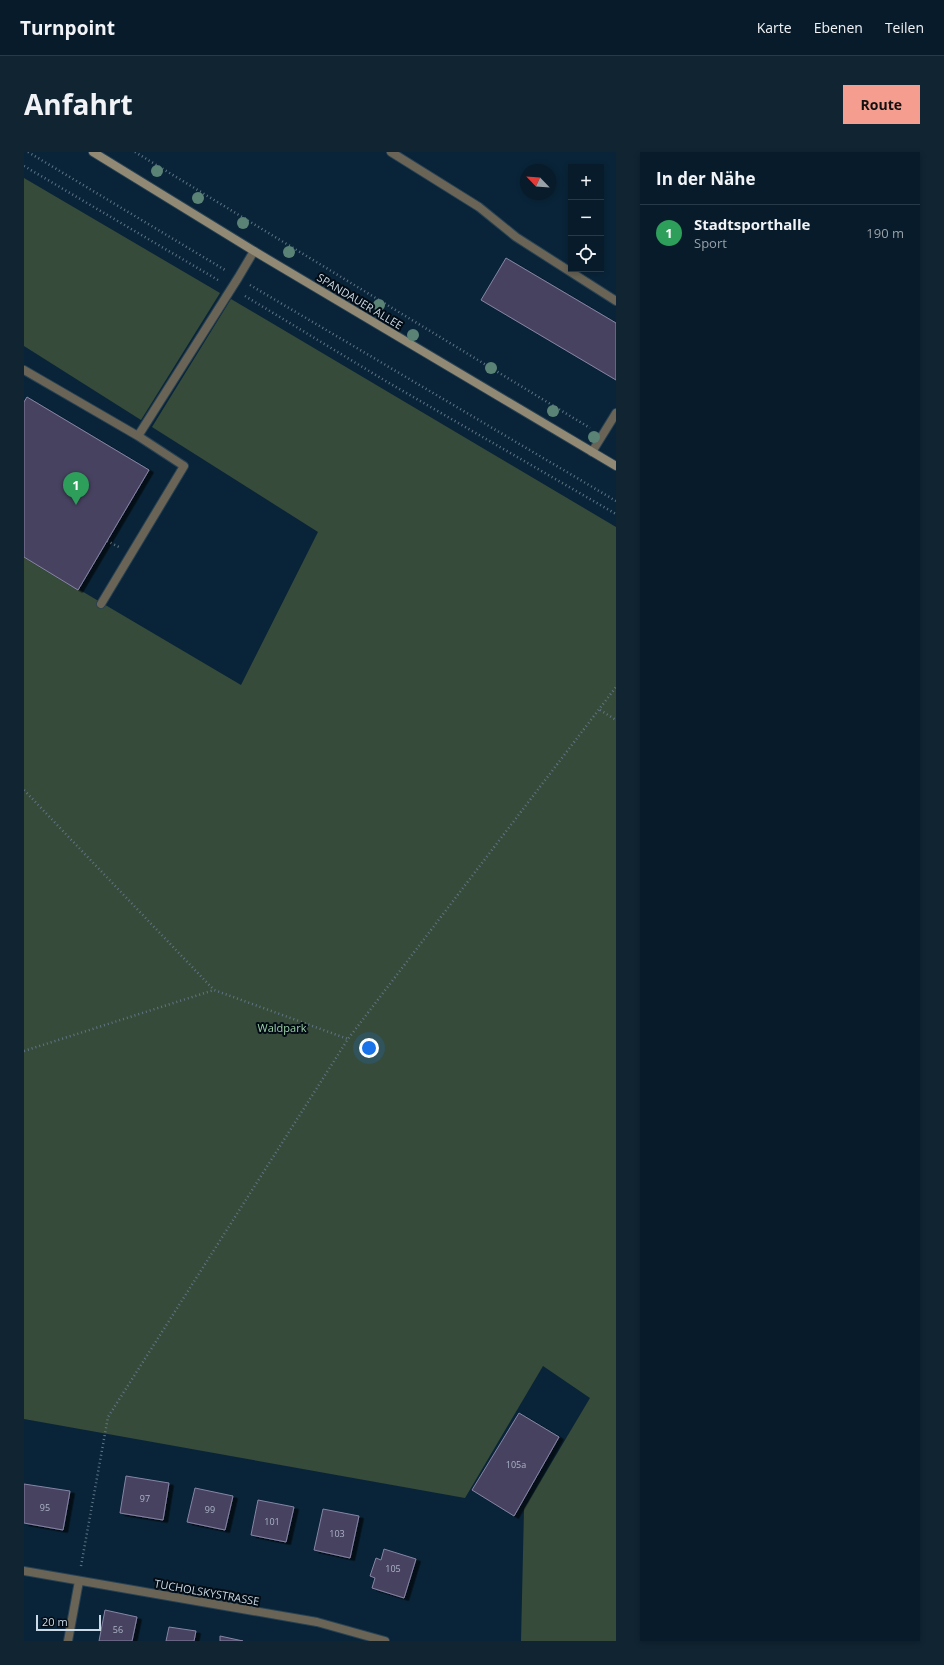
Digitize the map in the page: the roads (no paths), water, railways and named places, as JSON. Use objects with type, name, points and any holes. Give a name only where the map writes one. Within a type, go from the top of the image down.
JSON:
[{"type":"main road","name":"SPANDAUER ALLEE","points":[[93,152],[616,466]]},
{"type":"street","points":[[391,152],[479,207],[516,237],[616,301]]},
{"type":"street","points":[[138,436],[238,278],[254,250]]},
{"type":"street","points":[[24,370],[138,436],[184,466],[101,604]]},
{"type":"street","points":[[592,452],[616,414]]},
{"type":"street","name":"TUCHOLSKYSTRASSE","points":[[24,1571],[79,1582],[317,1622],[385,1641]]},
{"type":"street","points":[[68,1641],[79,1582]]},
{"type":"place","name":"Stadtsporthalle","points":[[76,505]]},
{"type":"park label","name":"Waldpark","points":[[282,1027]]}]
